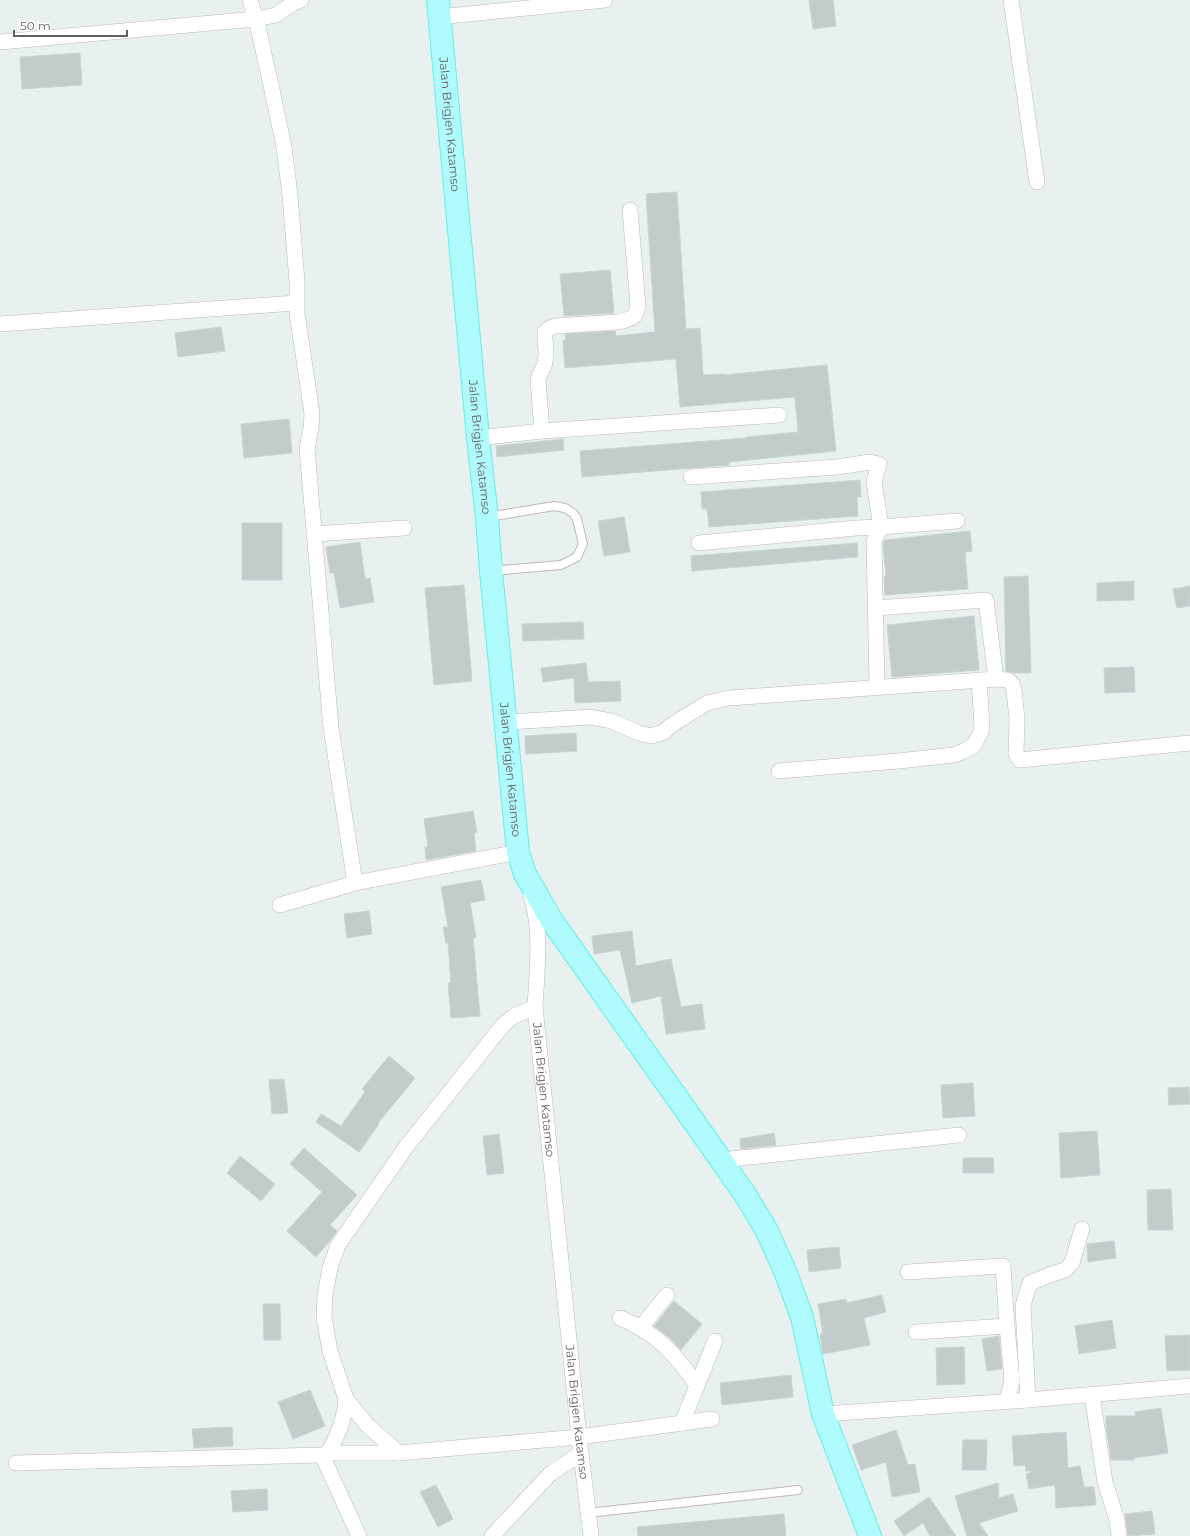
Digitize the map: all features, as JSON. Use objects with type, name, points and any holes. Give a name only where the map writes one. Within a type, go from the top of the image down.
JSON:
[{"type":"main road","name":"Jalan Brigjen Katamso","points":[[438,8],[478,438],[507,722],[518,852],[525,874]]},
{"type":"main road","points":[[525,874],[552,921],[721,1160],[766,1229],[785,1271],[802,1317],[823,1414],[870,1536]]},
{"type":"street","points":[[250,0],[256,19],[284,147],[298,282],[296,313],[312,414],[307,449],[331,728],[355,883]]},
{"type":"street","points":[[0,42],[256,19],[276,15],[292,4],[301,0]]},
{"type":"street","points":[[438,8],[604,0]]},
{"type":"street","points":[[1011,0],[1036,182]]},
{"type":"street","points":[[542,431],[538,380],[539,374],[546,360],[545,332],[555,326],[618,322],[634,317],[637,312],[638,306],[630,210]]},
{"type":"street","points":[[0,324],[296,303]]},
{"type":"street","points":[[478,438],[542,431],[778,415]]},
{"type":"street","points":[[691,477],[838,467],[870,462],[879,464],[874,482],[881,527],[874,542],[878,686]]},
{"type":"street","points":[[699,543],[856,528],[957,521]]},
{"type":"street","points":[[314,534],[404,528]]},
{"type":"street","points":[[876,608],[986,600],[996,679]]},
{"type":"street","points":[[507,722],[591,717],[611,721],[639,733],[652,736],[664,732],[670,726],[706,702],[718,700],[878,686],[996,679],[1008,680],[1012,684],[1014,690],[1017,719],[1016,754],[1020,760],[1190,743]]},
{"type":"street","points":[[779,771],[922,759],[954,755],[964,751],[974,745],[981,732],[982,724],[979,680]]},
{"type":"street","points":[[280,905],[355,883],[518,852]]},
{"type":"street","name":"Jalan Brigjen Katamso","points":[[525,874],[534,905],[538,944],[535,1007],[579,1437],[591,1536]]},
{"type":"street","points":[[399,1453],[368,1426],[346,1399],[330,1351],[324,1317],[325,1295],[330,1268],[338,1245],[406,1147],[503,1025],[514,1016],[535,1007]]},
{"type":"street","points":[[721,1160],[959,1135]]},
{"type":"street","points":[[1028,1400],[1023,1306],[1028,1288],[1035,1280],[1065,1270],[1069,1267],[1072,1263],[1082,1229]]},
{"type":"street","points":[[908,1272],[1003,1266],[1012,1381],[1007,1401]]},
{"type":"street","points":[[641,1327],[667,1294]]},
{"type":"street","points":[[620,1318],[641,1327],[670,1350],[697,1385]]},
{"type":"street","points":[[916,1332],[1007,1326]]},
{"type":"street","points":[[682,1423],[714,1341]]},
{"type":"street","points":[[823,1414],[1028,1400],[1190,1386]]},
{"type":"street","points":[[1092,1395],[1104,1482],[1117,1520],[1119,1536]]},
{"type":"street","points":[[325,1454],[338,1435],[344,1416],[346,1399]]},
{"type":"street","points":[[16,1463],[399,1453],[579,1437],[712,1420]]},
{"type":"street","points":[[492,1536],[550,1474],[581,1453]]},
{"type":"street","points":[[325,1454],[359,1536]]},
{"type":"lane","points":[[487,518],[554,506],[565,508],[573,513],[577,519],[583,544],[577,557],[561,565],[491,571]]},
{"type":"lane","points":[[588,1513],[798,1490]]},
{"type":"building","points":[[809,0],[833,0],[836,26],[813,29]]},
{"type":"building","points":[[80,53],[82,85],[22,89],[20,57]]},
{"type":"building","points":[[677,192],[686,329],[700,328],[703,375],[724,375],[827,365],[836,451],[729,462],[729,465],[582,477],[580,451],[746,438],[798,432],[795,397],[680,407],[676,359],[565,368],[563,340],[566,340],[565,334],[615,331],[616,336],[655,332],[646,194]]},
{"type":"building","points":[[610,270],[614,313],[564,316],[560,274]]},
{"type":"building","points":[[221,327],[225,351],[178,357],[175,333]]},
{"type":"building","points":[[289,419],[292,453],[244,458],[241,424]]},
{"type":"building","points":[[563,439],[564,450],[497,457],[496,446]]},
{"type":"building","points":[[860,480],[861,497],[857,497],[858,516],[709,527],[707,509],[702,509],[701,492]]},
{"type":"building","points":[[624,517],[630,552],[604,556],[598,521]]},
{"type":"building","points":[[242,523],[282,523],[282,580],[242,580]]},
{"type":"building","points":[[970,531],[972,551],[965,552],[968,589],[885,595],[884,577],[886,576],[883,543],[885,540]]},
{"type":"building","points":[[360,542],[365,579],[370,578],[374,602],[340,608],[334,573],[330,573],[326,547]]},
{"type":"building","points":[[857,543],[858,557],[692,571],[691,556]]},
{"type":"building","points":[[1028,576],[1031,673],[1014,673],[1006,671],[1004,577]]},
{"type":"building","points":[[1134,581],[1134,600],[1097,601],[1097,583]]},
{"type":"building","points":[[464,585],[472,681],[434,685],[425,588]]},
{"type":"building","points":[[1190,586],[1190,606],[1177,608],[1173,589]]},
{"type":"building","points":[[974,616],[979,670],[892,677],[887,625]]},
{"type":"building","points":[[583,622],[584,639],[523,641],[522,624]]},
{"type":"building","points":[[586,663],[588,682],[620,681],[621,701],[575,703],[574,678],[543,682],[541,668]]},
{"type":"building","points":[[1134,667],[1135,692],[1105,693],[1104,668]]},
{"type":"building","points":[[576,733],[577,751],[526,754],[525,736]]},
{"type":"building","points":[[473,811],[477,832],[474,833],[476,851],[426,860],[425,847],[428,847],[424,819]]},
{"type":"building","points":[[481,880],[485,900],[470,903],[476,937],[473,938],[480,1016],[451,1018],[448,983],[451,983],[448,943],[446,943],[443,927],[448,927],[441,887]]},
{"type":"building","points":[[369,911],[372,934],[347,938],[344,914]]},
{"type":"building","points":[[632,931],[636,966],[671,959],[681,1007],[702,1004],[705,1029],[666,1034],[661,996],[632,1003],[620,950],[594,954],[592,936]]},
{"type":"building","points":[[389,1056],[415,1078],[378,1123],[379,1124],[359,1152],[316,1122],[321,1114],[341,1126],[365,1092],[362,1089]]},
{"type":"building","points":[[284,1079],[288,1113],[272,1114],[269,1080]]},
{"type":"building","points":[[973,1083],[975,1116],[943,1118],[941,1085]]},
{"type":"building","points":[[1189,1087],[1190,1104],[1169,1105],[1168,1088]]},
{"type":"building","points":[[1097,1131],[1100,1175],[1061,1178],[1059,1133]]},
{"type":"building","points":[[774,1133],[776,1145],[741,1149],[740,1139]]},
{"type":"building","points":[[499,1134],[504,1173],[487,1175],[483,1136]]},
{"type":"building","points":[[304,1148],[357,1195],[330,1225],[337,1231],[316,1257],[287,1231],[322,1192],[290,1164]]},
{"type":"building","points":[[240,1156],[275,1184],[261,1201],[227,1173]]},
{"type":"building","points":[[963,1158],[993,1158],[994,1173],[963,1173]]},
{"type":"building","points":[[1171,1189],[1173,1230],[1148,1230],[1147,1190]]},
{"type":"building","points":[[1114,1241],[1116,1258],[1088,1262],[1087,1244]]},
{"type":"building","points":[[839,1247],[841,1268],[809,1272],[807,1250]]},
{"type":"building","points":[[882,1295],[886,1312],[864,1318],[870,1345],[823,1354],[820,1334],[823,1334],[818,1304],[846,1299],[847,1303]]},
{"type":"building","points":[[674,1301],[702,1324],[681,1350],[670,1338],[654,1326]]},
{"type":"building","points":[[263,1304],[280,1304],[281,1340],[264,1340]]},
{"type":"building","points":[[1112,1320],[1116,1348],[1079,1354],[1075,1326]]},
{"type":"building","points":[[1190,1335],[1190,1370],[1167,1371],[1165,1336]]},
{"type":"building","points":[[999,1336],[1002,1369],[987,1371],[982,1339]]},
{"type":"building","points":[[964,1347],[965,1384],[937,1385],[936,1348]]},
{"type":"building","points":[[791,1375],[793,1397],[722,1405],[720,1383]]},
{"type":"building","points":[[310,1390],[325,1426],[293,1439],[278,1402]]},
{"type":"building","points":[[1161,1408],[1168,1453],[1134,1458],[1134,1460],[1111,1460],[1106,1416],[1136,1416],[1135,1412]]},
{"type":"building","points":[[232,1427],[233,1446],[194,1448],[192,1429]]},
{"type":"building","points":[[896,1430],[908,1465],[915,1464],[920,1492],[892,1497],[886,1462],[861,1470],[852,1445]]},
{"type":"building","points":[[1066,1432],[1068,1468],[1080,1466],[1084,1487],[1094,1487],[1096,1505],[1056,1508],[1055,1485],[1029,1489],[1026,1474],[1034,1471],[1026,1471],[1025,1465],[1014,1466],[1012,1436]]},
{"type":"building","points":[[963,1440],[987,1440],[986,1470],[962,1470]]},
{"type":"building","points":[[998,1483],[999,1498],[1013,1494],[1018,1511],[979,1523],[988,1536],[967,1536],[955,1496]]},
{"type":"building","points":[[436,1485],[453,1519],[438,1527],[420,1492]]},
{"type":"building","points":[[267,1489],[268,1510],[233,1512],[231,1491]]},
{"type":"building","points":[[929,1497],[956,1536],[930,1536],[923,1523],[904,1536],[894,1521]]},
{"type":"building","points":[[1152,1511],[1155,1534],[1128,1536],[1125,1514]]},
{"type":"building","points":[[784,1514],[786,1536],[638,1536],[637,1527]]}]
